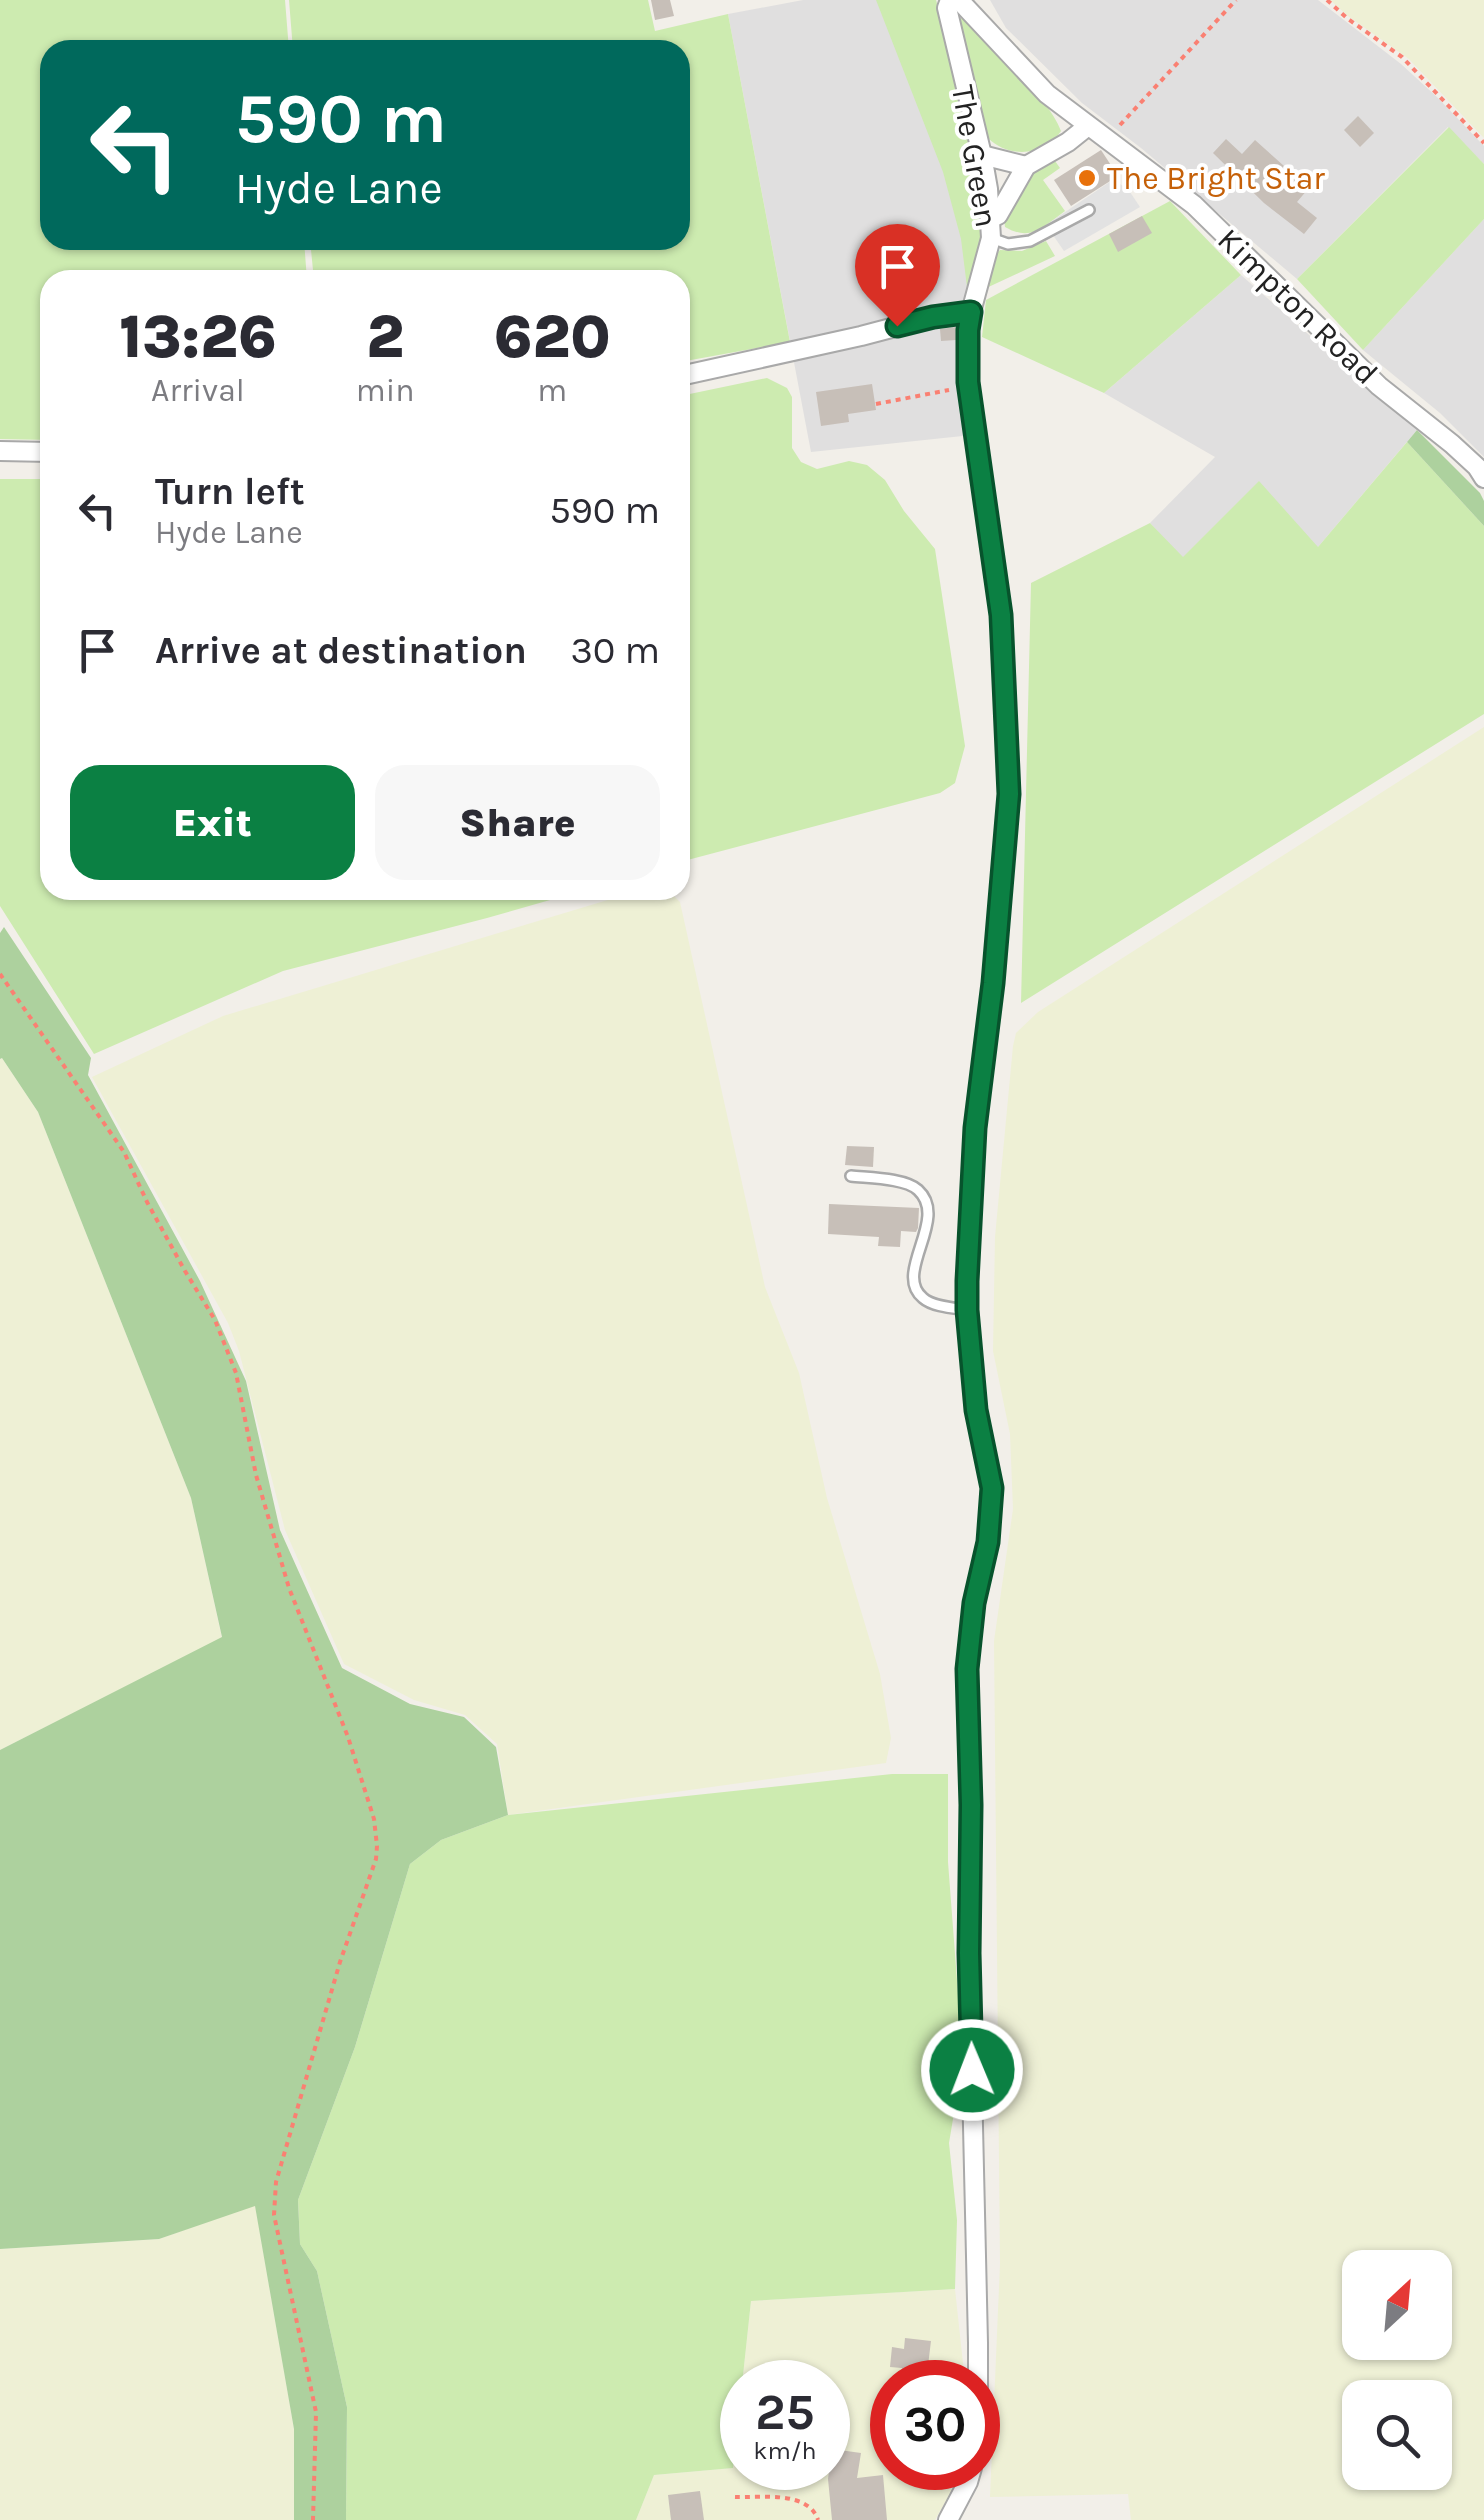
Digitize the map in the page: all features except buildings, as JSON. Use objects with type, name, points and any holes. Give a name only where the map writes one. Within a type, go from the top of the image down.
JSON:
[{"type":"street","name":"The Green","points":[[950,0],[947,8],[982,155],[990,228],[968,330],[968,382],[1001,615],[1009,794],[993,983],[975,1128],[967,1310],[976,1410],[992,1488],[988,1542],[974,1603],[967,1669],[977,2360]]},
{"type":"street","name":"Kimpton Road","points":[[959,0],[1047,94],[1194,205],[1379,386],[1452,444],[1484,478]]},
{"type":"street","points":[[990,228],[1026,166],[1088,126]]},
{"type":"street","points":[[982,155],[1026,166]]},
{"type":"street","points":[[690,374],[933,317],[971,312]]},
{"type":"street","points":[[0,451],[40,452]]},
{"type":"street","points":[[948,2520],[964,2490]]},
{"type":"lane","points":[[990,228],[1008,244],[1030,241],[1089,210]]},
{"type":"lane","points":[[851,1176],[896,1181],[917,1188],[926,1200],[928,1223],[912,1276],[915,1288],[931,1303],[967,1310]]},
{"type":"path","points":[[1108,138],[1236,0]]},
{"type":"path","points":[[1328,0],[1348,19],[1402,56],[1484,143]]},
{"type":"path","points":[[876,404],[952,390]]},
{"type":"path","points":[[0,974],[124,1152],[156,1219],[215,1320],[236,1372],[256,1475],[289,1588],[348,1738],[374,1820],[376,1859],[340,1962],[276,2182],[274,2215],[316,2412],[312,2520]]},
{"type":"path","points":[[734,2497],[800,2500],[812,2507],[818,2520]]},
{"type":"shaded area","points":[[803,0],[936,0],[974,155],[981,204],[982,235],[963,331],[972,435],[811,452],[728,14]]},
{"type":"shaded area","points":[[990,0],[1318,0],[1438,98],[1484,146],[1484,164],[1448,127],[1297,279],[1082,103],[1006,28]]},
{"type":"shaded area","points":[[1114,179],[1140,207],[1064,251],[1046,225]]},
{"type":"shaded area","points":[[1484,219],[1484,457],[1440,413],[1363,350]]},
{"type":"shaded area","points":[[1241,275],[1417,430],[1318,547],[1182,558],[1150,523],[1215,457],[1104,393]]},
{"type":"green space","points":[[0,0],[285,0],[288,40],[40,40],[40,250],[305,250],[306,270],[40,270],[40,440],[0,439]]},
{"type":"green space","points":[[289,0],[648,0],[655,31],[728,14],[790,342],[690,360],[690,270],[313,270],[311,250],[690,250],[690,40],[292,40]]},
{"type":"green space","points":[[876,0],[936,0],[974,155],[982,235],[969,303],[961,239],[943,172]]},
{"type":"green space","points":[[1330,0],[1484,0],[1484,138],[1409,59]]},
{"type":"green space","points":[[959,18],[1018,72],[1044,102],[1061,131],[1046,146],[1016,152],[988,138],[956,22]]},
{"type":"green space","points":[[1449,127],[1484,164],[1484,219],[1363,350],[1297,279]]},
{"type":"green space","points":[[1051,161],[1060,168],[1043,180],[1065,211],[1030,233],[1005,227],[1004,218],[1034,170]]},
{"type":"green space","points":[[1170,201],[1241,275],[1104,393],[982,337],[986,300]]},
{"type":"green space","points":[[1046,241],[1055,256],[982,290],[993,257],[1000,250],[1022,251]]},
{"type":"green space","points":[[767,378],[787,388],[792,397],[792,448],[801,462],[817,469],[849,461],[867,465],[885,480],[935,549],[965,746],[955,783],[940,793],[690,859],[690,394]]},
{"type":"green space","points":[[1417,430],[1480,493],[1484,501],[1484,526],[1407,442]]},
{"type":"green space","points":[[1407,442],[1484,526],[1484,714],[1021,1003],[1031,583],[1150,523],[1183,557],[1259,481],[1318,547]]},
{"type":"green space","points":[[0,479],[40,479],[40,900],[550,900],[283,971],[94,1054],[0,906]]},
{"type":"green space","points":[[1484,727],[1484,2520],[1131,2520],[1128,2494],[990,2497],[990,2490],[1000,2490],[1000,2360],[996,2360],[1000,2264],[994,1641],[1013,1509],[1010,1434],[993,1351],[995,1237],[1016,1033],[1038,1012]]},
{"type":"green space","points":[[608,900],[680,902],[765,1287],[799,1373],[827,1498],[880,1674],[891,1738],[886,1763],[508,1815],[497,1744],[465,1715],[414,1700],[344,1664],[285,1530],[239,1351],[228,1323],[92,1077],[223,1016]]},
{"type":"green space","points":[[4,927],[91,1058],[88,1075],[200,1281],[246,1381],[280,1530],[342,1668],[410,1704],[464,1717],[496,1747],[508,1815],[441,1840],[410,1864],[355,2047],[298,2200],[300,2244],[317,2271],[347,2407],[346,2520],[294,2520],[294,2429],[255,2206],[159,2239],[0,2249],[0,1750],[222,1637],[191,1498],[38,1112],[0,1059],[0,933]]},
{"type":"green space","points":[[0,1059],[38,1112],[191,1498],[222,1638],[0,1750]]},
{"type":"green space","points":[[892,1774],[948,1774],[948,1862],[963,2059],[949,2143],[957,2220],[955,2289],[751,2301],[745,2360],[720,2360],[720,2469],[654,2475],[636,2520],[346,2520],[347,2407],[317,2271],[300,2244],[298,2200],[355,2047],[410,1864],[441,1840],[508,1815]]},
{"type":"green space","points":[[255,2205],[294,2429],[294,2520],[0,2520],[0,2249],[159,2239]]},
{"type":"green space","points":[[955,2289],[963,2360],[870,2360],[870,2490],[951,2490],[935,2520],[636,2520],[654,2475],[720,2469],[720,2490],[850,2490],[850,2360],[744,2360],[751,2301]]},
{"type":"place","name":"The Bright Star","points":[[1087,178]]},
{"type":"route","points":[[897,326],[971,312],[968,382],[1003,651],[1009,794],[993,983],[975,1128],[967,1281],[976,1410],[992,1488],[988,1542],[974,1603],[967,1669],[972,2070]]}]
